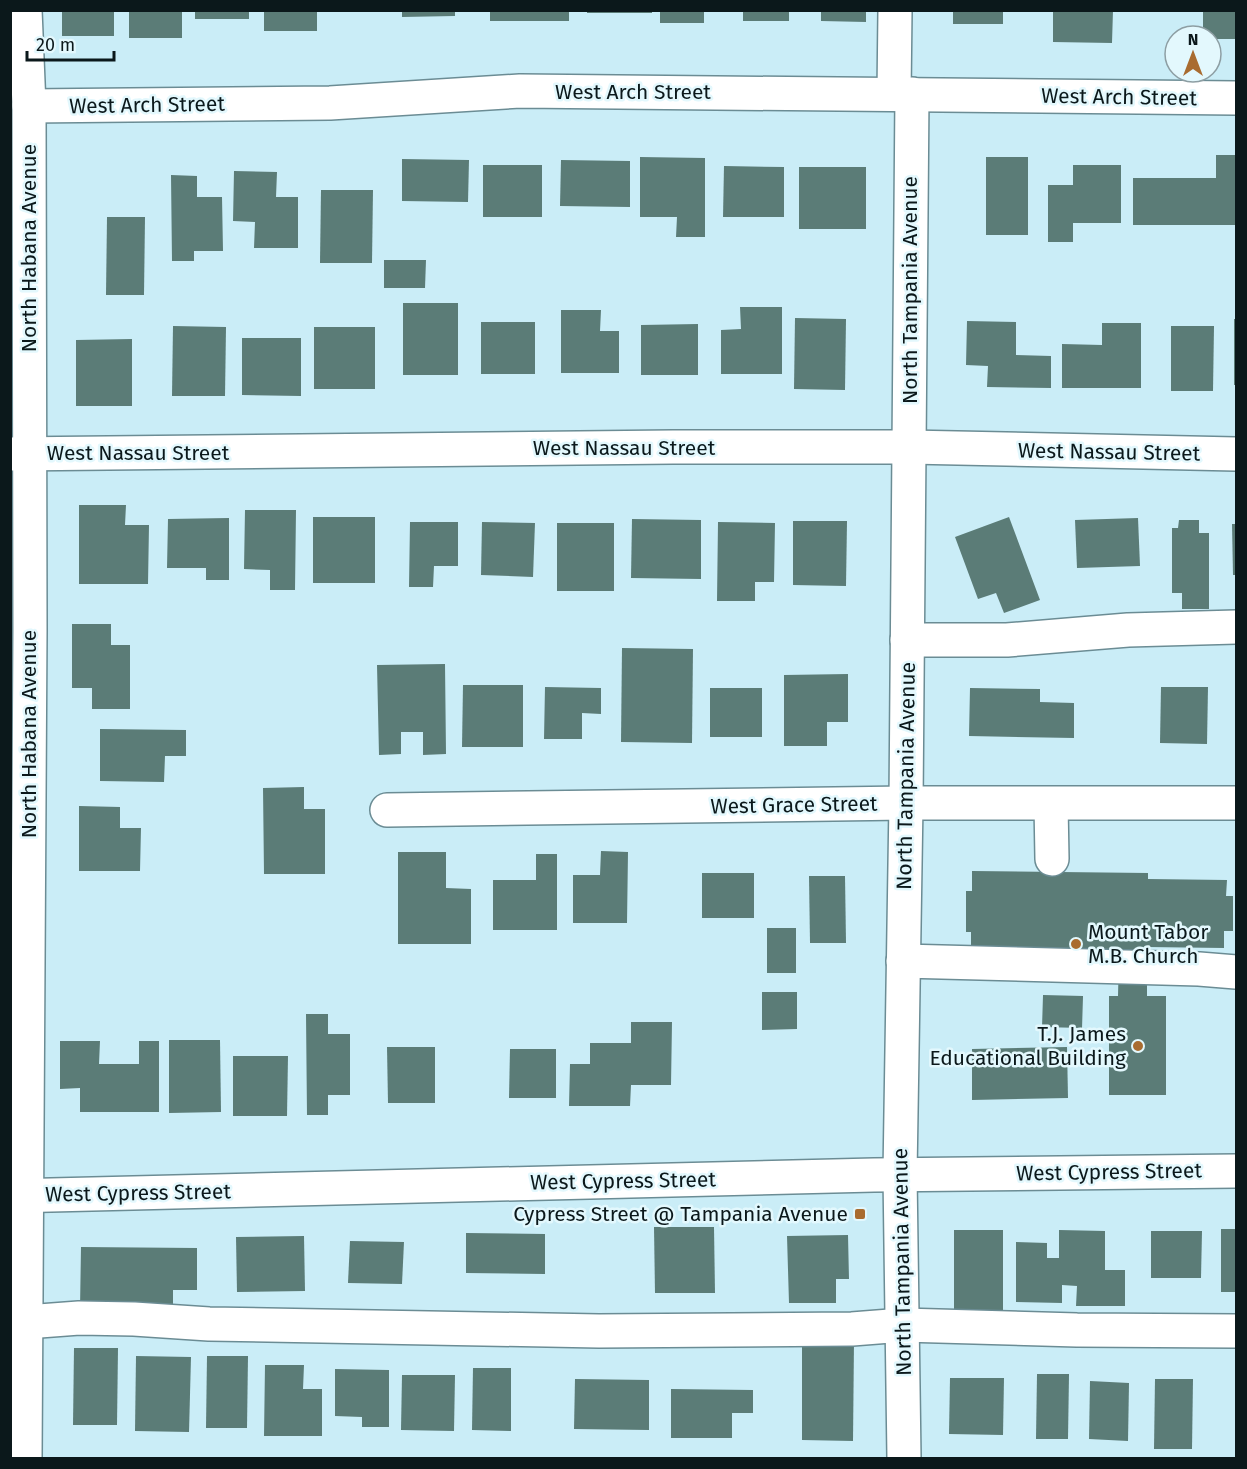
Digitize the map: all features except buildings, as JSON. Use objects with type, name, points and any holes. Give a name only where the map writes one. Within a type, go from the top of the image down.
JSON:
[{"type":"street","name":"North Habana Avenue","points":[[25,10],[20,454],[19,1196],[26,1322],[25,1458]]},
{"type":"street","name":"North Tampania Avenue","points":[[895,10],[903,94],[909,447],[900,1174],[904,1458]]},
{"type":"street","name":"West Arch Street","points":[[23,127],[520,91],[1236,98]]},
{"type":"street","name":"West Nassau Street","points":[[20,454],[517,448],[909,447],[1236,454]]},
{"type":"street","points":[[907,640],[1007,640],[1128,630],[1236,627]]},
{"type":"street","name":"West Grace Street","points":[[387,810],[906,803],[1236,803]]},
{"type":"street","points":[[1051,804],[1052,859]]},
{"type":"street","points":[[903,961],[1236,972]]},
{"type":"street","name":"West Cypress Street","points":[[19,1196],[900,1174],[1236,1171]]},
{"type":"street","points":[[26,1322],[134,1318],[209,1324],[599,1331],[830,1329],[903,1325],[1077,1330],[1236,1331]]},
{"type":"place","name":"Mount Tabor M.B. Church","points":[[1076,944]]},
{"type":"place","name":"T.J. James Educational Building","points":[[1138,1046]]},
{"type":"place","name":"Cypress Street @ Tampania Avenue","points":[[860,1214]]}]
